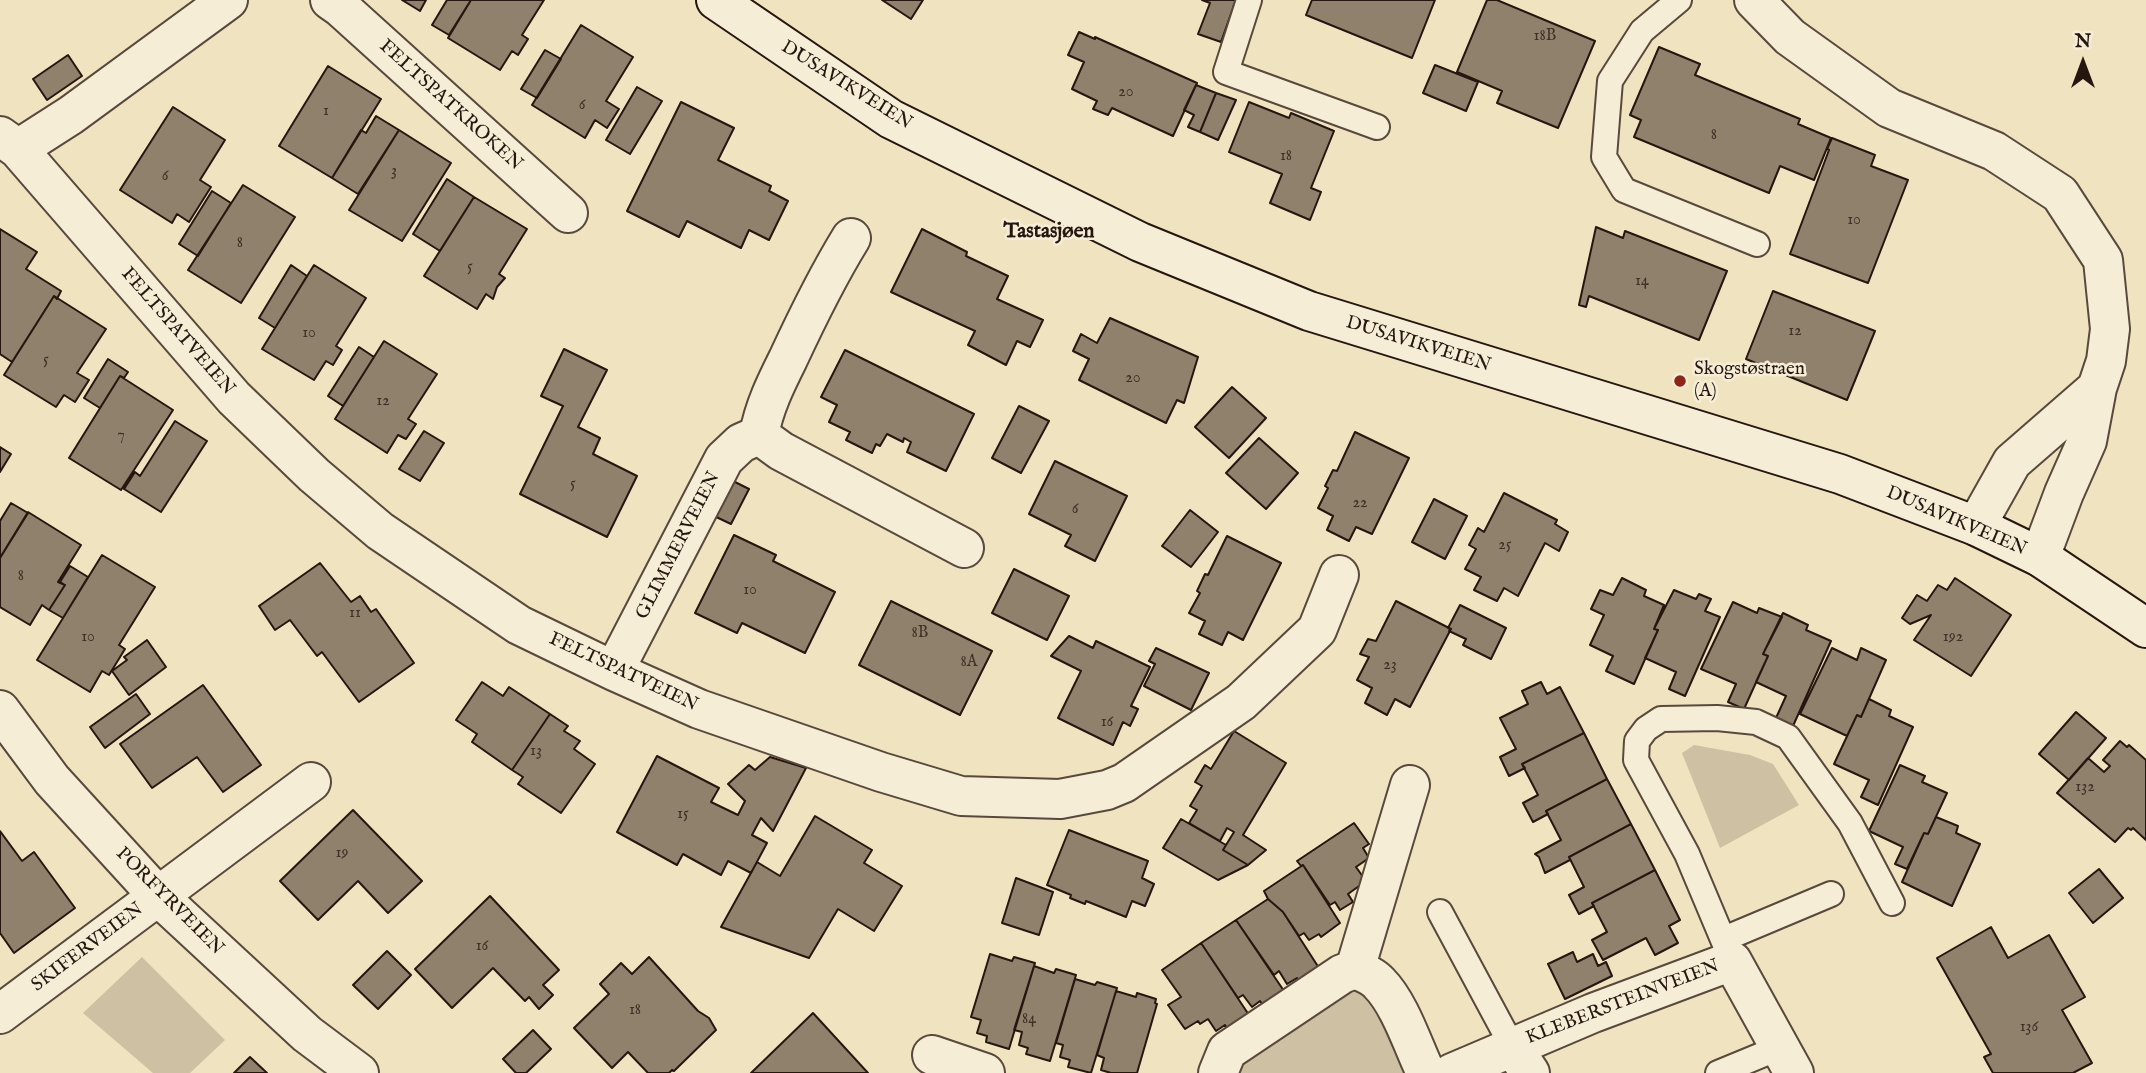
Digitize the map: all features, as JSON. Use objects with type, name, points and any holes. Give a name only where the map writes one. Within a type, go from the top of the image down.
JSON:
[{"type":"street","points":[[9,143],[71,115],[228,0]]},
{"type":"street","name":"FELTSPATKROKEN","points":[[330,0],[568,213]]},
{"type":"street","name":"DUSAVIKVEIEN","points":[[716,0],[891,119],[1140,242],[1309,311],[1840,474],[1976,526],[2039,557],[2146,628]]},
{"type":"street","points":[[1754,0],[1790,37],[1889,108],[1994,151],[2060,194],[2103,260],[2110,329],[2106,360],[2097,388],[2087,441],[2039,557]]},
{"type":"street","name":"FELTSPATVEIEN","points":[[9,143],[234,398],[314,475],[380,531],[508,618],[614,671],[699,709],[798,745],[961,796],[1060,799],[1107,790],[1124,783],[1241,702],[1317,630],[1339,575]]},
{"type":"street","points":[[851,238],[794,344],[770,396],[759,435],[781,451],[964,548]]},
{"type":"street","points":[[1976,526],[2012,462],[2097,388]]},
{"type":"street","name":"GLIMMERVEIEN","points":[[614,671],[724,459],[741,443],[759,435]]},
{"type":"street","name":"PORFYRVEIEN","points":[[0,710],[52,780],[158,897],[307,1034],[359,1073]]},
{"type":"street","name":"SKIFERVEIEN","points":[[0,1014],[311,782]]},
{"type":"street","points":[[1355,969],[1410,785]]},
{"type":"street","name":"KLEBERSTEINVEIEN","points":[[1452,1073],[1521,1059],[1629,999],[1728,950],[1741,980],[1787,1060]]},
{"type":"street","points":[[1218,1073],[1227,1052],[1342,974],[1355,969],[1381,984],[1426,1073]]},
{"type":"street","points":[[932,1055],[985,1073]]},
{"type":"lane","points":[[1249,0],[1226,72],[1377,127]]},
{"type":"lane","points":[[1679,0],[1642,31],[1610,81],[1604,157],[1624,190],[1757,244]]},
{"type":"lane","points":[[1831,894],[1728,950],[1688,853],[1636,760],[1637,741],[1646,730],[1661,719],[1717,718],[1756,722],[1788,737],[1850,823],[1892,903]]},
{"type":"lane","points":[[1440,912],[1521,1059]]},
{"type":"lane","points":[[1718,1073],[1787,1060]]},
{"type":"shaded area","points":[[1694,745],[1750,755],[1773,764],[1799,805],[1720,848],[1682,753]]},
{"type":"shaded area","points":[[142,957],[225,1040],[190,1073],[153,1073],[83,1013]]},
{"type":"shaded area","points":[[1342,987],[1375,1000],[1413,1073],[1232,1073],[1236,1062]]},
{"type":"building","points":[[402,0],[426,0],[420,11]]},
{"type":"building","points":[[447,0],[471,0],[449,35],[432,25]]},
{"type":"building","points":[[471,0],[544,0],[522,35],[528,39],[518,55],[512,51],[500,70],[448,38]]},
{"type":"building","points":[[882,0],[923,0],[911,19]]},
{"type":"building","points":[[1202,0],[1236,0],[1221,42],[1198,34],[1210,3]]},
{"type":"building","points":[[1312,0],[1435,0],[1412,58],[1306,15]]},
{"type":"building","points":[[1487,0],[1497,0],[1595,41],[1558,128],[1497,103],[1502,91],[1457,72]]},
{"type":"building","points":[[581,25],[633,57],[606,101],[619,109],[607,128],[595,120],[585,138],[532,105]]},
{"type":"building","points":[[1079,32],[1197,83],[1173,136],[1112,108],[1108,115],[1093,109],[1097,101],[1072,89],[1084,62],[1068,55]]},
{"type":"building","points":[[1659,47],[1700,64],[1695,75],[1800,119],[1798,124],[1831,138],[1814,180],[1780,166],[1769,193],[1634,137],[1641,120],[1630,115]]},
{"type":"building","points":[[545,50],[561,59],[537,98],[521,89]]},
{"type":"building","points":[[68,55],[82,76],[47,100],[33,79]]},
{"type":"building","points":[[1435,65],[1478,82],[1466,111],[1423,93]]},
{"type":"building","points":[[328,66],[381,99],[332,178],[279,146]]},
{"type":"building","points":[[1196,85],[1216,93],[1200,132],[1188,127],[1194,115],[1184,110]]},
{"type":"building","points":[[637,87],[662,101],[630,154],[606,140]]},
{"type":"building","points":[[1216,93],[1236,100],[1218,140],[1200,132]]},
{"type":"building","points":[[681,102],[734,128],[718,160],[771,186],[769,191],[788,201],[769,240],[749,230],[741,248],[687,221],[679,237],[627,211]]},
{"type":"building","points":[[1249,102],[1289,118],[1291,113],[1334,131],[1311,188],[1321,192],[1310,220],[1270,203],[1282,174],[1229,152]]},
{"type":"building","points":[[173,107],[225,140],[200,180],[211,187],[189,222],[177,214],[172,223],[120,190]]},
{"type":"building","points":[[376,116],[399,130],[358,194],[332,178],[361,130],[366,133]]},
{"type":"building","points":[[399,130],[451,163],[402,241],[349,210]]},
{"type":"building","points":[[1832,138],[1875,155],[1871,166],[1908,180],[1868,283],[1790,254]]},
{"type":"building","points":[[447,179],[474,197],[440,251],[413,234]]},
{"type":"building","points":[[243,185],[295,217],[241,303],[188,270]]},
{"type":"building","points":[[212,191],[231,203],[198,256],[179,244]]},
{"type":"building","points":[[474,197],[527,229],[499,274],[505,278],[497,287],[493,299],[486,294],[477,309],[424,276]]},
{"type":"building","points":[[1596,227],[1623,238],[1625,231],[1727,271],[1699,340],[1589,296],[1586,307],[1579,305]]},
{"type":"building","points":[[0,229],[37,252],[26,269],[61,291],[57,299],[54,296],[12,362],[0,354]]},
{"type":"building","points":[[922,229],[967,252],[966,256],[1008,276],[997,299],[1043,320],[1030,347],[1017,341],[1006,365],[968,345],[975,331],[891,292]]},
{"type":"building","points":[[291,265],[307,276],[275,328],[259,318]]},
{"type":"building","points":[[314,265],[366,298],[336,346],[342,350],[333,365],[326,361],[314,380],[262,349]]},
{"type":"building","points":[[1773,291],[1875,331],[1847,400],[1746,359]]},
{"type":"building","points":[[54,296],[106,329],[77,373],[89,380],[75,402],[64,395],[56,407],[4,375]]},
{"type":"building","points":[[1110,318],[1198,357],[1184,403],[1177,400],[1166,423],[1079,380],[1089,359],[1073,351],[1081,334],[1097,343]]},
{"type":"building","points":[[384,341],[437,374],[408,419],[416,424],[406,439],[398,435],[387,453],[335,419]]},
{"type":"building","points":[[359,347],[374,357],[343,406],[328,396]]},
{"type":"building","points":[[564,349],[607,370],[578,427],[600,438],[593,454],[637,476],[607,537],[520,494],[563,406],[541,396]]},
{"type":"building","points":[[845,350],[974,414],[946,471],[907,452],[911,442],[904,438],[903,442],[887,434],[880,446],[876,444],[872,453],[846,440],[850,432],[829,422],[837,405],[821,397]]},
{"type":"building","points":[[108,359],[128,372],[124,378],[120,376],[100,408],[84,398]]},
{"type":"building","points":[[120,376],[173,410],[121,490],[69,458]]},
{"type":"building","points":[[1232,387],[1266,418],[1229,458],[1195,427]]},
{"type":"building","points":[[1019,406],[1049,421],[1021,473],[992,458]]},
{"type":"building","points":[[175,421],[207,441],[161,512],[124,489],[135,472],[140,476]]},
{"type":"building","points":[[424,431],[444,443],[420,481],[399,469]]},
{"type":"building","points":[[1355,432],[1409,458],[1372,534],[1356,527],[1349,541],[1327,530],[1333,516],[1318,508],[1328,488],[1325,486],[1333,470],[1337,471]]},
{"type":"building","points":[[1259,438],[1298,473],[1266,509],[1226,473]]},
{"type":"building","points":[[0,447],[11,454],[0,472]]},
{"type":"building","points":[[1055,461],[1127,496],[1095,561],[1065,546],[1071,535],[1029,514]]},
{"type":"building","points":[[729,479],[749,489],[731,524],[712,515]]},
{"type":"building","points":[[1504,493],[1557,520],[1555,524],[1568,532],[1559,551],[1545,543],[1518,596],[1504,588],[1497,601],[1474,590],[1481,577],[1465,569],[1476,549],[1469,545],[1478,528],[1484,532]]},
{"type":"building","points":[[1434,499],[1467,516],[1445,559],[1412,542]]},
{"type":"building","points":[[11,503],[28,513],[0,558],[0,521]]},
{"type":"building","points":[[1190,510],[1218,532],[1191,567],[1162,546]]},
{"type":"building","points":[[28,512],[81,545],[58,582],[65,585],[49,610],[42,605],[30,625],[0,607],[0,558]]},
{"type":"building","points":[[734,535],[776,555],[773,561],[835,592],[805,653],[742,623],[737,633],[695,613]]},
{"type":"building","points":[[1227,536],[1281,563],[1243,640],[1228,632],[1222,645],[1199,634],[1205,621],[1189,613],[1200,593],[1197,591],[1205,574],[1208,575]]},
{"type":"building","points":[[102,555],[155,587],[119,645],[125,649],[109,675],[102,671],[90,692],[37,660]]},
{"type":"building","points":[[320,563],[351,602],[360,596],[371,612],[376,609],[414,663],[359,702],[322,652],[317,656],[290,620],[275,630],[259,606]]},
{"type":"building","points":[[70,566],[88,577],[63,618],[49,610],[65,585],[60,582]]},
{"type":"building","points":[[1014,569],[1069,596],[1047,640],[992,613]]},
{"type":"building","points":[[1622,578],[1646,590],[1644,596],[1664,605],[1654,629],[1658,630],[1634,684],[1606,671],[1613,656],[1590,645],[1604,615],[1591,609],[1600,590],[1613,595]]},
{"type":"building","points":[[1955,578],[2011,615],[1971,676],[1914,640],[1931,615],[1910,624],[1902,618],[1917,595],[1927,601],[1938,585],[1947,590]]},
{"type":"building","points":[[1674,590],[1696,599],[1699,594],[1711,599],[1705,611],[1720,617],[1685,696],[1669,689],[1676,672],[1645,658],[1658,630],[1654,629]]},
{"type":"building","points":[[891,601],[992,651],[960,715],[859,665]]},
{"type":"building","points":[[1396,601],[1451,629],[1410,707],[1395,699],[1387,715],[1365,703],[1372,688],[1357,680],[1369,657],[1360,654],[1368,639],[1376,641]]},
{"type":"building","points":[[1733,602],[1757,613],[1759,608],[1782,617],[1763,654],[1768,656],[1744,709],[1728,702],[1736,684],[1701,669]]},
{"type":"building","points":[[1460,605],[1506,628],[1491,659],[1463,645],[1466,639],[1449,631]]},
{"type":"building","points":[[1783,613],[1808,625],[1806,630],[1831,641],[1793,726],[1776,718],[1786,696],[1756,682],[1768,656],[1763,654]]},
{"type":"building","points":[[1069,636],[1093,648],[1096,641],[1150,667],[1131,706],[1138,709],[1130,726],[1123,722],[1113,745],[1058,718],[1081,671],[1051,656]]},
{"type":"building","points":[[147,640],[166,667],[129,695],[112,671],[127,660],[124,657]]},
{"type":"building","points":[[1156,648],[1209,673],[1191,710],[1144,686],[1155,664],[1149,661]]},
{"type":"building","points":[[1832,648],[1857,660],[1861,648],[1886,660],[1861,717],[1857,715],[1847,736],[1800,714]]},
{"type":"building","points":[[482,682],[503,696],[509,687],[550,714],[512,770],[472,742],[477,734],[456,720]]},
{"type":"building","points":[[1541,682],[1547,694],[1560,687],[1584,733],[1522,764],[1525,768],[1509,776],[1500,757],[1516,749],[1500,718],[1528,704],[1522,691]]},
{"type":"building","points":[[203,685],[261,765],[223,792],[197,757],[152,788],[120,744]]},
{"type":"building","points":[[136,694],[150,714],[105,748],[90,727]]},
{"type":"building","points":[[1869,699],[1891,710],[1889,716],[1913,727],[1878,805],[1861,797],[1869,780],[1834,764],[1857,715],[1861,717]]},
{"type":"building","points":[[2076,712],[2106,738],[2069,780],[2039,754]]},
{"type":"building","points":[[550,714],[568,726],[564,731],[580,741],[574,749],[595,764],[561,813],[518,784],[523,777],[512,770]]},
{"type":"building","points":[[1234,731],[1286,763],[1243,835],[1266,850],[1248,865],[1223,850],[1234,832],[1227,828],[1220,841],[1189,823],[1197,810],[1190,806],[1202,786],[1195,782],[1205,765],[1211,769]]},
{"type":"building","points":[[1584,733],[1607,779],[1546,811],[1548,814],[1533,822],[1523,803],[1538,795],[1522,764]]},
{"type":"building","points":[[2120,741],[2146,760],[2146,840],[2133,828],[2128,828],[2115,842],[2057,793],[2088,758],[2104,772],[2110,766],[2103,760]]},
{"type":"building","points":[[657,756],[719,788],[711,802],[738,815],[745,801],[728,784],[749,765],[755,770],[770,757],[806,768],[773,831],[761,818],[752,835],[767,843],[751,873],[728,861],[721,875],[683,854],[677,865],[617,832]]},
{"type":"building","points":[[1900,765],[1925,776],[1922,782],[1947,793],[1928,834],[1924,833],[1907,869],[1895,864],[1903,847],[1869,831]]},
{"type":"building","points":[[1607,779],[1631,824],[1545,873],[1539,857],[1535,854],[1561,840],[1546,811]]},
{"type":"building","points":[[353,810],[422,881],[388,913],[358,881],[318,920],[280,881]]},
{"type":"building","points":[[815,816],[872,850],[864,863],[902,886],[874,931],[838,909],[809,958],[721,927],[757,862],[780,876]]},
{"type":"building","points":[[1936,817],[1958,826],[1956,833],[1980,844],[1952,906],[1902,882],[1924,833],[1928,834]]},
{"type":"building","points":[[1181,819],[1226,845],[1223,850],[1248,865],[1218,880],[1163,848]]},
{"type":"building","points":[[1354,823],[1369,844],[1363,848],[1369,858],[1356,867],[1366,881],[1348,894],[1353,902],[1340,910],[1335,902],[1330,905],[1303,865],[1297,861]]},
{"type":"building","points":[[1631,824],[1655,870],[1592,903],[1594,906],[1579,914],[1569,895],[1584,887],[1569,857]]},
{"type":"building","points":[[1069,830],[1148,861],[1142,878],[1154,884],[1145,906],[1132,901],[1126,917],[1086,901],[1085,904],[1070,898],[1071,895],[1047,885]]},
{"type":"building","points":[[0,831],[22,861],[34,852],[75,908],[14,953],[0,933]]},
{"type":"building","points":[[1303,865],[1340,923],[1321,937],[1319,934],[1309,940],[1304,933],[1299,936],[1283,912],[1268,899],[1264,891]]},
{"type":"building","points":[[2099,869],[2123,898],[2093,923],[2069,893]]},
{"type":"building","points":[[1655,870],[1680,920],[1669,926],[1678,943],[1655,955],[1646,938],[1603,960],[1592,940],[1607,932],[1592,903]]},
{"type":"building","points":[[1016,878],[1053,892],[1039,935],[1002,923]]},
{"type":"building","points":[[490,896],[559,970],[543,985],[553,995],[539,1009],[529,997],[525,1001],[493,968],[452,1008],[415,969]]},
{"type":"building","points":[[1268,899],[1283,912],[1319,968],[1299,981],[1297,978],[1287,984],[1279,971],[1274,975],[1236,920]]},
{"type":"building","points":[[1236,920],[1284,991],[1263,1005],[1260,1001],[1252,1007],[1243,995],[1238,998],[1201,943]]},
{"type":"building","points":[[1991,927],[2008,958],[2049,935],[2085,997],[2062,1010],[2092,1063],[2073,1073],[1993,1073],[1984,1057],[1991,1054],[1937,958]]},
{"type":"building","points":[[1201,943],[1249,1015],[1227,1029],[1225,1025],[1216,1031],[1208,1019],[1200,1024],[1198,1021],[1185,1029],[1168,1005],[1181,997],[1162,970]]},
{"type":"building","points":[[387,951],[411,975],[378,1009],[353,985]]},
{"type":"building","points":[[1573,952],[1577,962],[1593,954],[1598,966],[1606,962],[1612,976],[1565,999],[1548,964]]},
{"type":"building","points":[[990,954],[1012,961],[1014,957],[1035,963],[1009,1049],[986,1042],[987,1036],[977,1033],[981,1020],[971,1017]]},
{"type":"building","points":[[649,957],[698,1011],[709,1018],[716,1030],[669,1073],[648,1073],[628,1052],[612,1068],[574,1028],[609,994],[600,984],[621,963],[632,974]]},
{"type":"building","points":[[1034,966],[1054,973],[1056,969],[1076,975],[1050,1061],[1026,1054],[1028,1048],[1019,1045],[1022,1032],[1014,1030]]},
{"type":"building","points":[[1075,979],[1117,988],[1091,1073],[1068,1067],[1070,1060],[1060,1057],[1063,1045],[1056,1043]]},
{"type":"building","points":[[1116,991],[1136,997],[1137,993],[1156,999],[1157,1004],[1137,1073],[1111,1073],[1101,1070],[1104,1058],[1097,1055]]},
{"type":"building","points":[[813,1013],[868,1073],[751,1073]]},
{"type":"building","points":[[533,1030],[551,1049],[526,1073],[516,1073],[503,1059]]},
{"type":"building","points":[[250,1057],[267,1073],[234,1073]]},
{"type":"place","name":"Skogstøstraen (A)","points":[[1680,381]]},
{"type":"district","name":"Tastasjøen","points":[[1049,233]]}]
